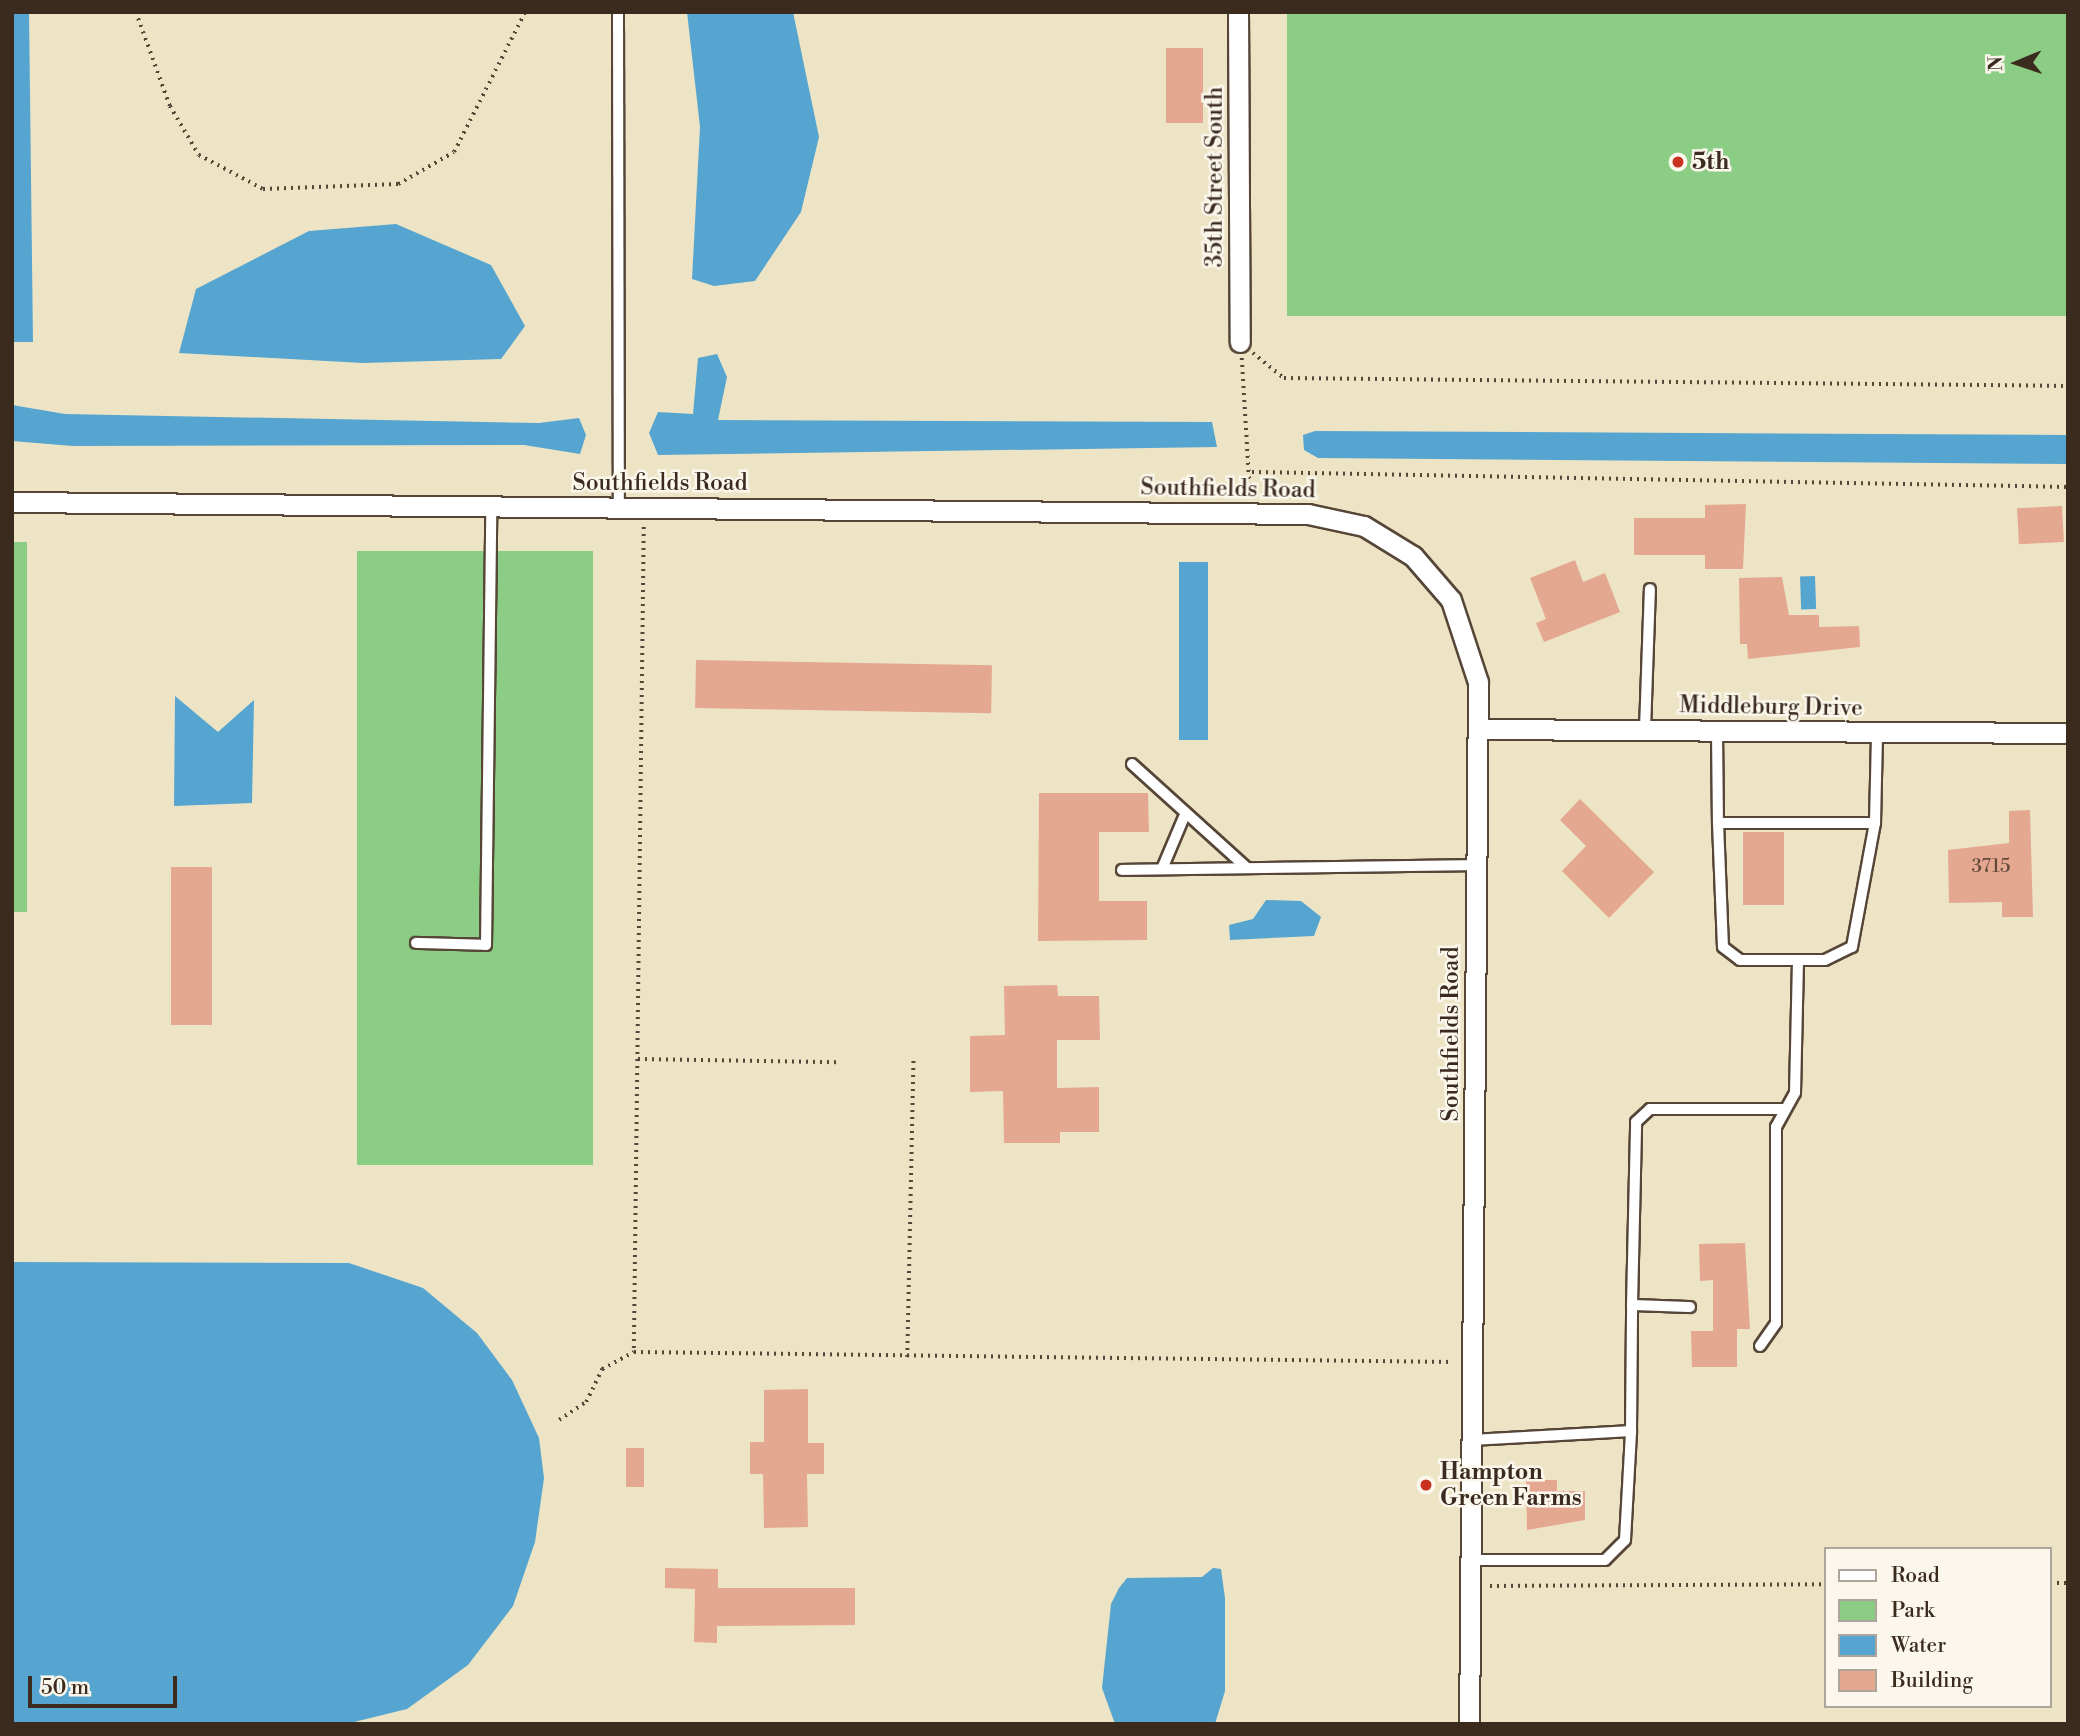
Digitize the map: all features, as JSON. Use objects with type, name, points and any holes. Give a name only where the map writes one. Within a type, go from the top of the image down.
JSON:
[{"type":"street","name":"35th Street South","points":[[1238,12],[1240,342]]},
{"type":"street","name":"Southfields Road","points":[[12,502],[1249,512],[1336,518],[1413,556],[1434,577],[1465,626],[1478,682],[1469,1724]]},
{"type":"street","name":"Middleburg Drive","points":[[1478,729],[2064,733]]},
{"type":"lane","points":[[618,12],[619,507]]},
{"type":"lane","points":[[416,943],[486,945],[491,506]]},
{"type":"lane","points":[[1645,730],[1650,589]]},
{"type":"lane","points":[[1717,731],[1723,947],[1740,960],[1840,957],[1852,947],[1875,823],[1877,733]]},
{"type":"lane","points":[[1132,764],[1184,817],[1247,868]]},
{"type":"lane","points":[[1162,869],[1184,817]]},
{"type":"lane","points":[[1718,823],[1875,823]]},
{"type":"lane","points":[[1122,870],[1477,865]]},
{"type":"lane","points":[[1760,1346],[1776,1322],[1776,1127],[1795,1093],[1798,960]]},
{"type":"lane","points":[[1471,1560],[1605,1560],[1625,1540],[1631,1431],[1636,1122],[1650,1109],[1784,1109]]},
{"type":"lane","points":[[1632,1305],[1690,1307]]},
{"type":"lane","points":[[1472,1440],[1631,1431]]},
{"type":"path","points":[[136,12],[170,106],[199,155],[263,189],[398,184],[454,152],[526,12]]},
{"type":"path","points":[[1240,342],[1284,378],[2068,386]]},
{"type":"path","points":[[1240,342],[1252,472],[1249,512]]},
{"type":"path","points":[[1252,472],[2068,487]]},
{"type":"path","points":[[634,1352],[645,508]]},
{"type":"path","points":[[638,1059],[839,1062]]},
{"type":"path","points":[[907,1357],[912,1059]]},
{"type":"path","points":[[559,1420],[586,1402],[602,1369],[634,1352],[1472,1363]]},
{"type":"path","points":[[1471,1586],[1825,1584]]},
{"type":"green space","name":"5th","points":[[1287,12],[2068,12],[2068,316],[1287,316]]},
{"type":"green space","points":[[12,542],[27,542],[27,912],[12,912]]},
{"type":"green space","points":[[357,551],[593,551],[593,1165],[357,1165]]},
{"type":"water","points":[[12,12],[29,12],[33,342],[12,342]]},
{"type":"water","points":[[687,12],[793,12],[819,137],[801,212],[755,281],[714,286],[692,279],[700,127]]},
{"type":"water","points":[[396,224],[491,265],[525,326],[501,359],[363,363],[179,353],[196,289],[309,231]]},
{"type":"water","points":[[717,354],[727,377],[718,420],[1212,422],[1217,447],[658,455],[649,433],[658,412],[693,414],[698,358]]},
{"type":"water","points":[[12,405],[65,414],[539,423],[579,418],[586,435],[580,454],[524,445],[73,446],[12,441]]},
{"type":"water","points":[[1315,431],[2068,435],[2068,464],[1318,458],[1304,450],[1303,435]]},
{"type":"water","points":[[1179,562],[1208,562],[1208,740],[1179,740]]},
{"type":"water","points":[[1815,576],[1816,609],[1801,610],[1800,577]]},
{"type":"water","points":[[175,696],[218,732],[254,700],[252,803],[174,806]]},
{"type":"water","points":[[1266,900],[1301,901],[1321,917],[1314,936],[1230,940],[1229,925],[1253,919]]},
{"type":"water","points":[[12,1262],[349,1263],[423,1288],[477,1333],[512,1380],[539,1438],[544,1478],[535,1542],[513,1606],[468,1665],[407,1709],[346,1724],[12,1724]]},
{"type":"water","points":[[1213,1568],[1221,1569],[1225,1598],[1225,1691],[1215,1724],[1115,1724],[1102,1688],[1111,1604],[1119,1588],[1127,1578],[1202,1577]]},
{"type":"building","points":[[1166,48],[1203,48],[1203,123],[1166,123]]},
{"type":"building","points":[[1746,504],[1743,569],[1705,569],[1705,555],[1634,555],[1634,518],[1705,518],[1705,505]]},
{"type":"building","points":[[2062,506],[2064,542],[2019,544],[2017,508]]},
{"type":"building","points":[[1575,560],[1583,582],[1605,573],[1620,612],[1544,642],[1536,623],[1546,619],[1530,578]]},
{"type":"building","points":[[1782,577],[1789,615],[1819,615],[1819,627],[1859,626],[1860,647],[1748,659],[1747,644],[1740,644],[1739,578]]},
{"type":"building","points":[[696,660],[992,665],[991,713],[695,708]]},
{"type":"building","points":[[1039,793],[1148,793],[1149,832],[1099,832],[1099,901],[1147,901],[1147,940],[1038,941]]},
{"type":"building","points":[[1580,799],[1654,872],[1609,918],[1562,871],[1586,846],[1560,820]]},
{"type":"building","points":[[2030,810],[2033,917],[2002,917],[2002,902],[1949,903],[1948,850],[2009,843],[2009,811]]},
{"type":"building","points":[[1743,832],[1784,832],[1784,905],[1743,905]]},
{"type":"building","points":[[171,867],[212,867],[212,1025],[171,1025]]},
{"type":"building","points":[[1057,985],[1058,996],[1099,996],[1100,1040],[1057,1040],[1057,1088],[1099,1087],[1099,1132],[1060,1132],[1060,1143],[1004,1143],[1003,1091],[970,1092],[970,1036],[1005,1035],[1004,986]]},
{"type":"building","points":[[1745,1243],[1750,1329],[1737,1329],[1737,1367],[1692,1367],[1691,1331],[1713,1331],[1713,1280],[1700,1281],[1699,1244]]},
{"type":"building","points":[[808,1389],[808,1443],[824,1443],[824,1474],[807,1474],[808,1527],[764,1528],[763,1474],[750,1474],[750,1442],[764,1442],[764,1390]]},
{"type":"building","points":[[626,1448],[644,1448],[644,1487],[626,1487]]},
{"type":"building","points":[[1526,1480],[1557,1480],[1557,1491],[1585,1491],[1585,1520],[1527,1530]]},
{"type":"building","points":[[665,1568],[718,1569],[718,1588],[855,1588],[855,1625],[717,1626],[717,1643],[694,1642],[695,1589],[665,1588]]},
{"type":"place","name":"5th","points":[[1678,162]]},
{"type":"place","name":"Hampton Green Farms","points":[[1426,1485]]}]
